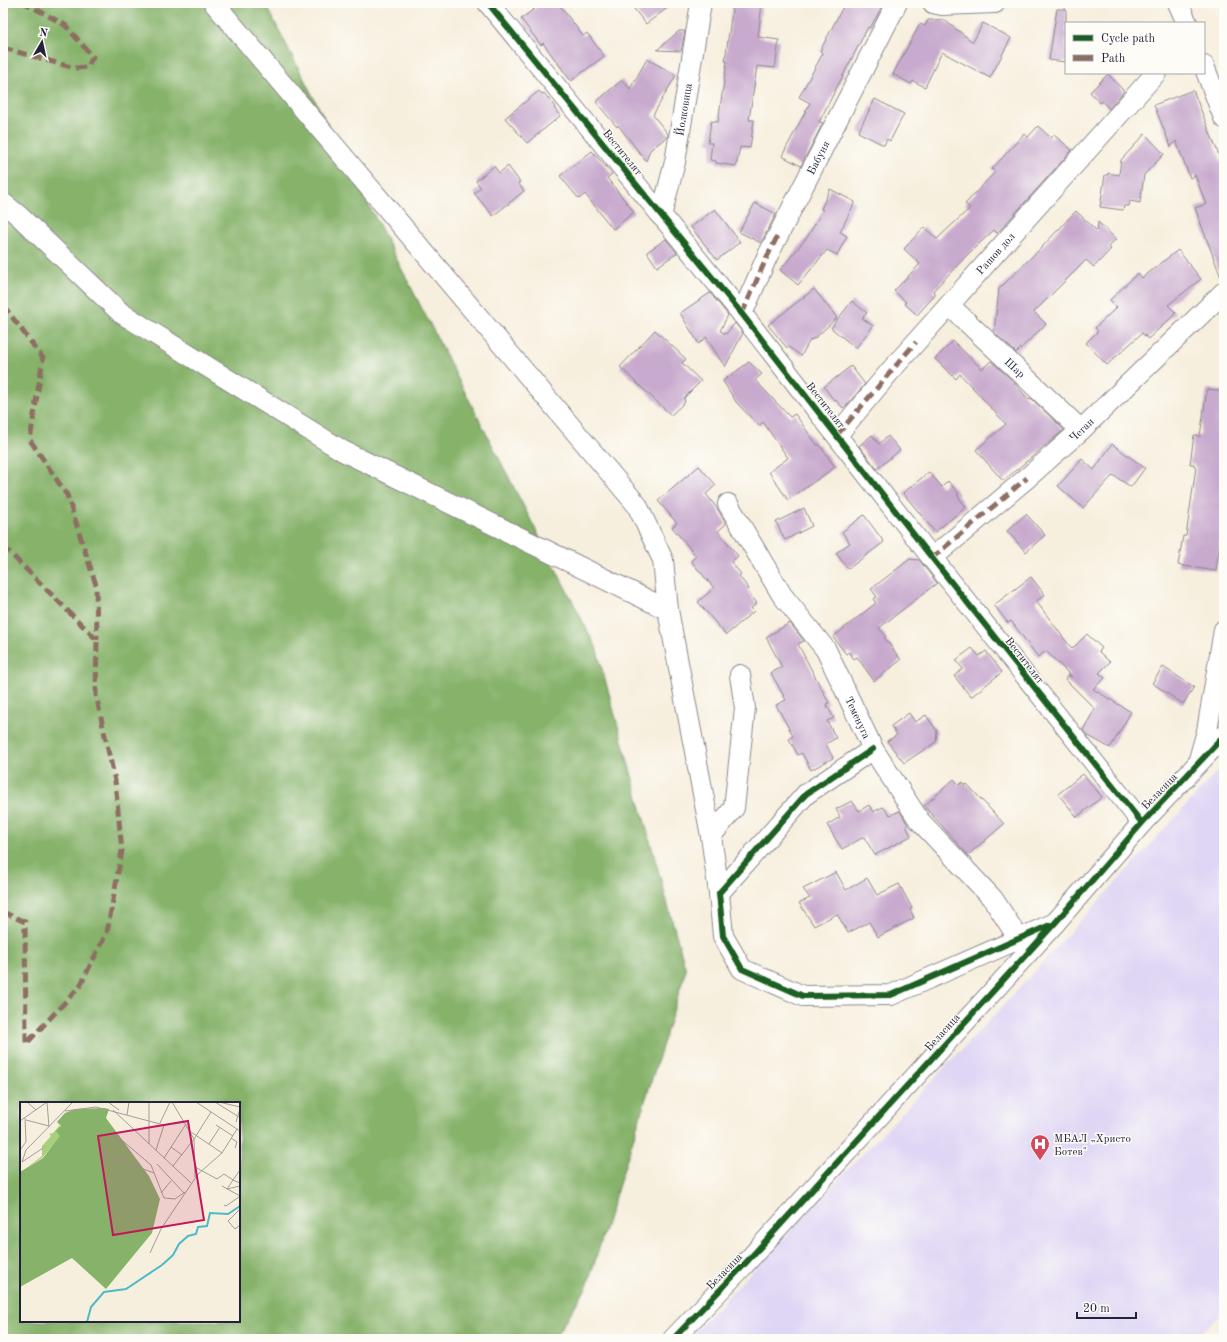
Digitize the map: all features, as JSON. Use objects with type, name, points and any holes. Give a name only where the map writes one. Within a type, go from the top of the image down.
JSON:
[{"type":"street","points":[[214,3],[637,506],[663,560],[668,610],[710,836],[719,893],[723,936],[742,969],[804,996],[891,995],[1055,923]]},
{"type":"street","name":"Вестителят","points":[[488,3],[742,314],[932,558],[1142,823]]},
{"type":"street","name":"Йолковица","points":[[662,216],[675,162],[701,3]]},
{"type":"street","name":"Бабуня","points":[[742,314],[766,259],[897,3]]},
{"type":"street","points":[[933,3],[942,5],[995,3]]},
{"type":"street","points":[[1178,3],[1187,22]]},
{"type":"street","points":[[1205,69],[1224,118]]},
{"type":"street","name":"Рашов дол","points":[[837,435],[916,342],[1155,74]]},
{"type":"street","points":[[3,203],[18,215],[121,313],[336,447],[668,610]]},
{"type":"street","name":"Чеган","points":[[932,558],[1028,478],[1081,430],[1224,292]]},
{"type":"street","name":"Шар","points":[[949,305],[1081,430]]},
{"type":"street","name":"Теменуга","points":[[728,504],[782,595],[826,650],[873,749],[919,820],[993,899],[1020,939]]},
{"type":"street","points":[[1198,765],[1207,731],[1224,630]]},
{"type":"street","points":[[710,836],[734,808],[745,708],[740,675]]},
{"type":"street","name":"Беласица","points":[[673,1339],[742,1267],[1055,923],[1142,823],[1224,736]]},
{"type":"street","points":[[719,893],[806,794],[873,749]]},
{"type":"shaded area","name":"МБАЛ „Христо Ботев\"","points":[[1224,764],[1224,1312],[1194,1339],[688,1339],[999,1010]]},
{"type":"green space","points":[[3,3],[265,3],[596,647],[686,970],[587,1287],[554,1339],[3,1339]]},
{"type":"building","points":[[542,3],[558,3],[583,36],[587,33],[604,56],[571,81],[543,43],[541,45],[521,19]]},
{"type":"building","points":[[642,3],[674,3],[646,24],[634,9]]},
{"type":"building","points":[[733,3],[762,3],[758,37],[779,40],[775,68],[757,66],[749,120],[754,120],[750,148],[740,147],[736,166],[716,163],[716,161],[710,160],[712,143],[708,143],[711,121],[718,122],[727,61],[725,61]]},
{"type":"building","points":[[845,3],[884,3],[870,28],[868,27],[819,122],[823,123],[801,166],[782,156],[810,103],[799,97],[823,53],[820,51]]},
{"type":"building","points":[[1057,9],[1066,9],[1065,62],[1049,60]]},
{"type":"building","points":[[928,20],[944,20],[973,42],[983,23],[1011,38],[990,78],[942,52],[925,87],[913,81],[911,84],[893,74],[920,24],[925,26]]},
{"type":"building","points":[[679,31],[685,31],[681,51],[657,50]]},
{"type":"building","points":[[647,59],[676,75],[653,115],[668,136],[650,150],[646,161],[618,125],[617,127],[596,102],[622,80],[630,89]]},
{"type":"building","points":[[1108,74],[1124,91],[1109,109],[1102,101],[1100,103],[1090,92]]},
{"type":"building","points":[[1193,90],[1224,168],[1224,280],[1222,280],[1195,208],[1206,204],[1195,175],[1190,178],[1176,141],[1171,147],[1154,105]]},
{"type":"building","points":[[539,91],[542,94],[544,93],[560,116],[527,143],[505,118]]},
{"type":"building","points":[[875,99],[904,114],[890,141],[887,139],[884,145],[858,132]]},
{"type":"building","points":[[1038,126],[1051,138],[1054,135],[1072,150],[1000,230],[997,233],[994,230],[968,254],[933,291],[936,294],[917,315],[894,291],[920,264],[904,249],[924,227],[937,239],[970,208],[965,204],[995,172],[992,169],[1024,134],[1028,137]]},
{"type":"building","points":[[1145,134],[1164,154],[1144,175],[1140,203],[1130,201],[1129,206],[1124,206],[1123,210],[1100,207],[1105,175],[1108,175],[1108,173],[1119,175],[1121,160]]},
{"type":"building","points":[[592,151],[612,174],[607,178],[634,212],[613,229],[585,194],[579,199],[560,176]]},
{"type":"building","points":[[494,166],[499,173],[508,166],[520,182],[518,183],[524,191],[493,216],[474,193],[481,188],[476,181]]},
{"type":"building","points":[[830,189],[855,202],[840,232],[847,236],[837,255],[827,250],[798,285],[780,270],[808,236],[823,210],[821,209]]},
{"type":"building","points":[[755,203],[776,214],[761,243],[739,232]]},
{"type":"building","points":[[715,209],[740,242],[717,260],[691,227]]},
{"type":"building","points":[[1076,211],[1097,231],[1098,222],[1116,239],[1108,247],[1111,249],[1094,267],[1086,260],[1034,312],[1046,324],[1016,353],[994,332],[999,289]]},
{"type":"building","points":[[666,239],[677,253],[657,267],[647,252]]},
{"type":"building","points":[[1178,250],[1201,279],[1168,305],[1176,313],[1148,339],[1142,333],[1107,365],[1086,343],[1098,331],[1095,328],[1117,307],[1110,300],[1138,273],[1142,278]]},
{"type":"building","points":[[814,289],[837,318],[815,338],[810,340],[801,356],[789,347],[787,348],[768,325]]},
{"type":"building","points":[[710,293],[728,315],[720,331],[726,334],[735,323],[743,333],[725,367],[706,337],[699,344],[680,313]]},
{"type":"building","points":[[852,301],[867,313],[862,318],[873,326],[856,348],[831,328]]},
{"type":"building","points":[[655,330],[686,359],[682,363],[701,381],[684,398],[685,402],[671,415],[620,367]]},
{"type":"building","points":[[953,341],[982,369],[991,361],[1011,379],[1029,400],[1031,398],[1064,430],[1003,481],[976,450],[1006,424],[960,374],[956,379],[935,359]]},
{"type":"building","points":[[749,362],[762,374],[755,380],[790,417],[795,414],[835,467],[788,500],[769,472],[788,458],[763,422],[759,426],[736,402],[723,381]]},
{"type":"building","points":[[851,366],[865,384],[843,408],[835,399],[834,400],[824,387]]},
{"type":"building","points":[[1207,389],[1224,391],[1224,511],[1216,571],[1178,565],[1183,536],[1186,536],[1196,467],[1194,464],[1190,464],[1194,435],[1200,436]]},
{"type":"building","points":[[872,435],[879,444],[888,436],[900,450],[877,469],[859,446]]},
{"type":"building","points":[[1112,444],[1145,468],[1131,487],[1113,475],[1083,508],[1058,486],[1082,459],[1094,470]]},
{"type":"building","points":[[699,466],[716,485],[706,494],[717,508],[726,524],[718,531],[738,556],[731,562],[741,574],[739,576],[749,589],[747,591],[757,603],[751,608],[754,611],[726,635],[698,602],[714,588],[691,561],[696,556],[672,527],[677,523],[658,501]]},
{"type":"building","points":[[929,472],[942,487],[948,481],[959,494],[957,495],[966,507],[935,532],[903,493]]},
{"type":"building","points":[[804,508],[812,526],[785,540],[776,522]]},
{"type":"building","points":[[1026,514],[1045,535],[1026,552],[1007,531]]},
{"type":"building","points":[[864,515],[884,542],[848,569],[836,553],[850,543],[842,532]]},
{"type":"building","points":[[910,559],[919,560],[937,583],[879,628],[886,636],[884,637],[901,660],[874,681],[857,657],[854,659],[849,652],[846,654],[833,637],[876,603],[873,599],[877,597],[871,589]]},
{"type":"building","points":[[1031,577],[1045,595],[1036,601],[1072,649],[1087,634],[1102,648],[1099,652],[1110,662],[1099,673],[1105,678],[1093,689],[1131,712],[1110,748],[1087,735],[1083,730],[1095,709],[1065,679],[1068,675],[1072,677],[1046,651],[1038,657],[1011,621],[1008,623],[994,605]]},
{"type":"building","points":[[790,623],[804,641],[798,644],[829,703],[826,704],[834,718],[827,721],[836,738],[826,744],[833,758],[811,770],[802,753],[798,755],[789,739],[793,736],[776,705],[786,700],[771,673],[782,667],[766,637]]},
{"type":"building","points":[[972,648],[979,656],[986,651],[1002,672],[971,697],[954,676],[963,669],[956,660]]},
{"type":"building","points":[[1163,667],[1194,687],[1183,704],[1152,683]]},
{"type":"building","points":[[909,713],[915,722],[926,715],[937,731],[936,742],[904,763],[887,741],[897,735],[891,726]]},
{"type":"building","points":[[1083,774],[1102,797],[1077,817],[1058,794]]},
{"type":"building","points":[[954,779],[959,785],[963,782],[965,786],[967,784],[1004,824],[968,855],[924,806]]},
{"type":"building","points":[[852,801],[859,811],[869,805],[873,812],[883,807],[890,815],[900,811],[908,825],[906,826],[911,836],[875,855],[864,837],[842,849],[827,825],[840,817],[836,809]]},
{"type":"building","points":[[836,872],[846,890],[867,878],[877,895],[899,884],[912,908],[910,909],[914,918],[878,937],[869,922],[848,933],[837,914],[814,926],[799,903],[810,898],[803,889]]},
{"type":"marked path","points":[[3,48],[75,68],[87,67],[93,57],[65,25],[25,3]]},
{"type":"marked path","points":[[742,314],[777,237]]},
{"type":"marked path","points":[[3,305],[43,358],[30,440],[67,495],[96,585],[97,640]]},
{"type":"marked path","points":[[837,435],[916,342]]},
{"type":"marked path","points":[[932,558],[1027,478]]},
{"type":"marked path","points":[[3,546],[97,640],[96,695],[115,781],[122,851],[107,932],[80,986],[26,1044],[25,922],[3,912]]},
{"type":"cycle path","points":[[488,3],[742,314],[932,558],[1142,823]]},
{"type":"cycle path","points":[[673,1339],[742,1267],[1055,923],[1142,823],[1224,736]]},
{"type":"cycle path","points":[[873,749],[806,794],[719,893],[723,936],[742,969],[803,996],[891,995],[1050,925]]},
{"type":"place","name":"МБАЛ „Христо Ботев\"","points":[[1040,1161]]}]
